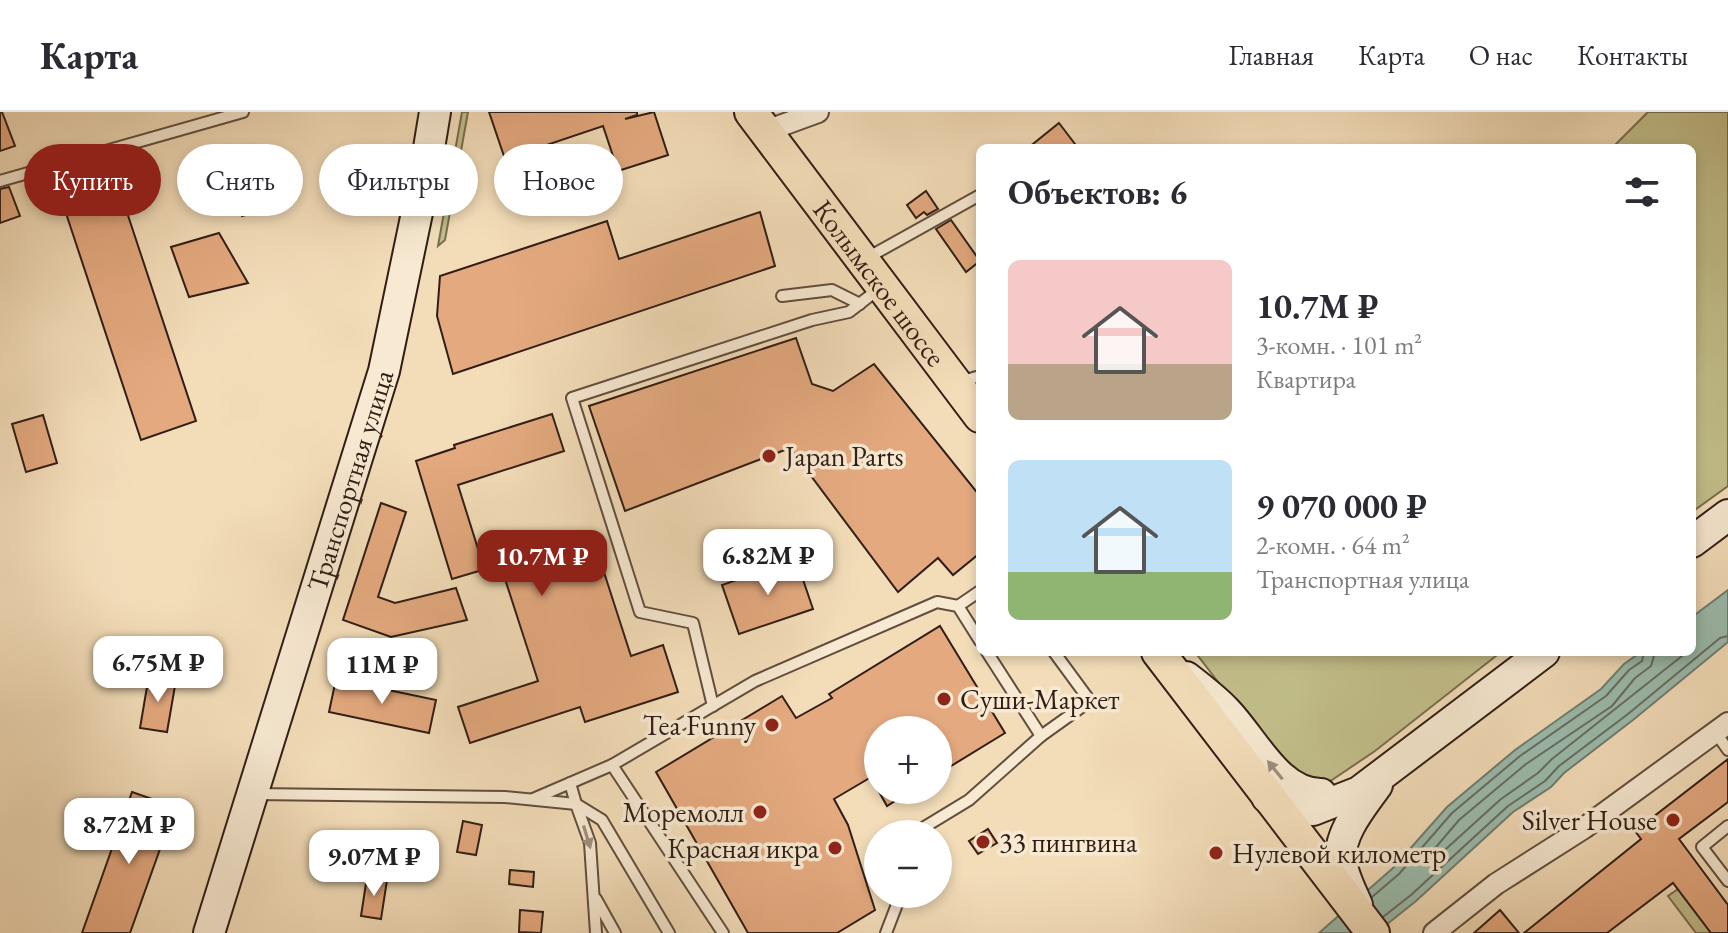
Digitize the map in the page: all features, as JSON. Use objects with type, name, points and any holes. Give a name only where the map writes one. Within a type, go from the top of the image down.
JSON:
[{"type":"main road","name":"Транспортная улица","points":[[209,933],[384,371],[435,112]]},
{"type":"main road","name":"Колымское шоссе","points":[[758,122],[863,260],[871,295],[967,380],[976,405]]},
{"type":"main road","points":[[1696,539],[1728,515]]},
{"type":"main road","points":[[1161,656],[1267,797],[1338,874],[1368,926]]},
{"type":"main road","points":[[1162,656],[1225,710],[1283,781],[1297,790],[1316,794],[1338,792],[1392,764]]},
{"type":"main road","points":[[1267,797],[1297,809],[1322,808],[1359,792],[1539,656]]},
{"type":"main road","points":[[1338,874],[1343,844],[1357,812],[1392,764]]},
{"type":"street","points":[[758,122],[818,112]]},
{"type":"street","points":[[1434,933],[1496,884],[1724,735]]},
{"type":"lane","points":[[0,181],[243,112]]},
{"type":"lane","points":[[863,260],[976,197]]},
{"type":"lane","points":[[782,296],[832,290],[871,295]]},
{"type":"lane","points":[[713,706],[693,623],[640,612],[572,398],[812,320],[849,312],[871,295]]},
{"type":"lane","points":[[533,799],[612,765],[755,681],[937,602],[958,606],[976,594]]},
{"type":"lane","points":[[958,606],[976,635]]},
{"type":"lane","points":[[990,656],[1041,736]]},
{"type":"lane","points":[[936,820],[969,800],[1041,736],[1090,701],[1057,656]]},
{"type":"lane","points":[[612,765],[723,933]]},
{"type":"lane","points":[[570,783],[590,843],[596,933]]},
{"type":"lane","points":[[252,794],[533,799],[576,804],[602,820],[669,933]]},
{"type":"lane","points":[[1728,826],[1702,847],[1728,881]]},
{"type":"lane","points":[[595,897],[615,933]]},
{"type":"lane","points":[[889,931],[896,908]]},
{"type":"shaded area","points":[[462,112],[468,112],[462,144],[456,144]]},
{"type":"shaded area","points":[[1648,112],[1728,112],[1728,486],[1696,509],[1696,144],[1616,144]]},
{"type":"shaded area","points":[[443,216],[449,216],[445,240],[438,246]]},
{"type":"shaded area","points":[[1198,656],[1496,656],[1375,751],[1326,784],[1296,783]]},
{"type":"shaded area","points":[[1678,889],[1711,933],[1696,933],[1668,896]]},
{"type":"water","points":[[1728,590],[1728,642],[1564,773],[1551,787],[1513,812],[1416,901],[1376,933],[1319,933],[1393,868],[1447,807],[1515,750],[1601,689],[1624,664],[1635,656],[1696,656],[1696,614]]},
{"type":"building","points":[[0,112],[15,146],[0,151]]},
{"type":"building","points":[[489,112],[637,112],[637,115],[625,119],[654,112],[668,155],[623,169],[623,144],[609,144],[603,126],[550,144],[500,144]]},
{"type":"building","points":[[1059,123],[1075,144],[1033,144]]},
{"type":"building","points":[[9,187],[20,216],[0,223],[0,189]]},
{"type":"building","points":[[926,191],[938,209],[927,215],[924,212],[916,218],[907,205]]},
{"type":"building","points":[[760,212],[775,266],[453,374],[437,316],[440,276],[607,221],[619,259]]},
{"type":"building","points":[[67,216],[128,216],[196,421],[141,440]]},
{"type":"building","points":[[951,220],[976,255],[976,264],[966,272],[936,229]]},
{"type":"building","points":[[219,233],[248,283],[189,297],[171,247]]},
{"type":"building","points":[[796,338],[812,384],[833,391],[874,364],[976,491],[976,556],[953,575],[938,558],[898,592],[790,448],[625,511],[589,406]]},
{"type":"building","points":[[552,414],[564,451],[458,485],[479,552],[529,536],[534,553],[592,535],[631,656],[663,645],[678,692],[585,722],[580,707],[470,743],[458,707],[538,681],[504,576],[493,579],[489,568],[452,579],[416,461],[455,448],[454,445]]},
{"type":"building","points":[[43,415],[57,463],[26,472],[12,424]]},
{"type":"building","points":[[381,503],[406,512],[378,597],[395,603],[456,588],[467,620],[391,637],[343,620]]},
{"type":"building","points":[[796,559],[813,609],[739,634],[722,585]]},
{"type":"building","name":"Моремолл","points":[[940,626],[1005,733],[952,765],[952,716],[864,716],[864,781],[834,799],[848,825],[864,875],[864,908],[875,910],[837,933],[748,933],[656,772],[782,696],[796,718],[832,698],[829,694]]},
{"type":"building","points":[[149,675],[176,680],[167,732],[140,728]]},
{"type":"building","points":[[336,679],[436,700],[429,733],[329,712]]},
{"type":"building","points":[[1728,759],[1728,802],[1679,839],[1728,905],[1728,933],[1711,933],[1673,883],[1607,933],[1524,933],[1641,839],[1635,831]]},
{"type":"building","points":[[132,792],[175,807],[130,933],[82,933]]},
{"type":"building","points":[[463,821],[482,825],[476,855],[457,852]]},
{"type":"building","name":"33 пингвина","points":[[988,829],[997,843],[978,854],[969,841]]},
{"type":"building","points":[[323,847],[343,849],[340,878],[321,876]]},
{"type":"building","points":[[510,870],[534,872],[533,887],[509,884]]},
{"type":"building","points":[[367,877],[387,880],[381,919],[361,916]]},
{"type":"building","points":[[520,910],[543,912],[541,933],[519,932]]},
{"type":"building","points":[[1500,910],[1519,933],[1474,933]]},
{"type":"place","name":"Japan Parts","points":[[769,456]]},
{"type":"place","name":"Суши-Маркет","points":[[944,699]]},
{"type":"place","name":"Tea Funny","points":[[772,725]]},
{"type":"place","name":"Моремолл","points":[[760,812]]},
{"type":"place","name":"Silver House","points":[[1673,820]]},
{"type":"place","name":"33 пингвина","points":[[983,842]]},
{"type":"place","name":"Красная икра","points":[[835,848]]},
{"type":"place","name":"Нулевой километр","points":[[1216,853]]}]
